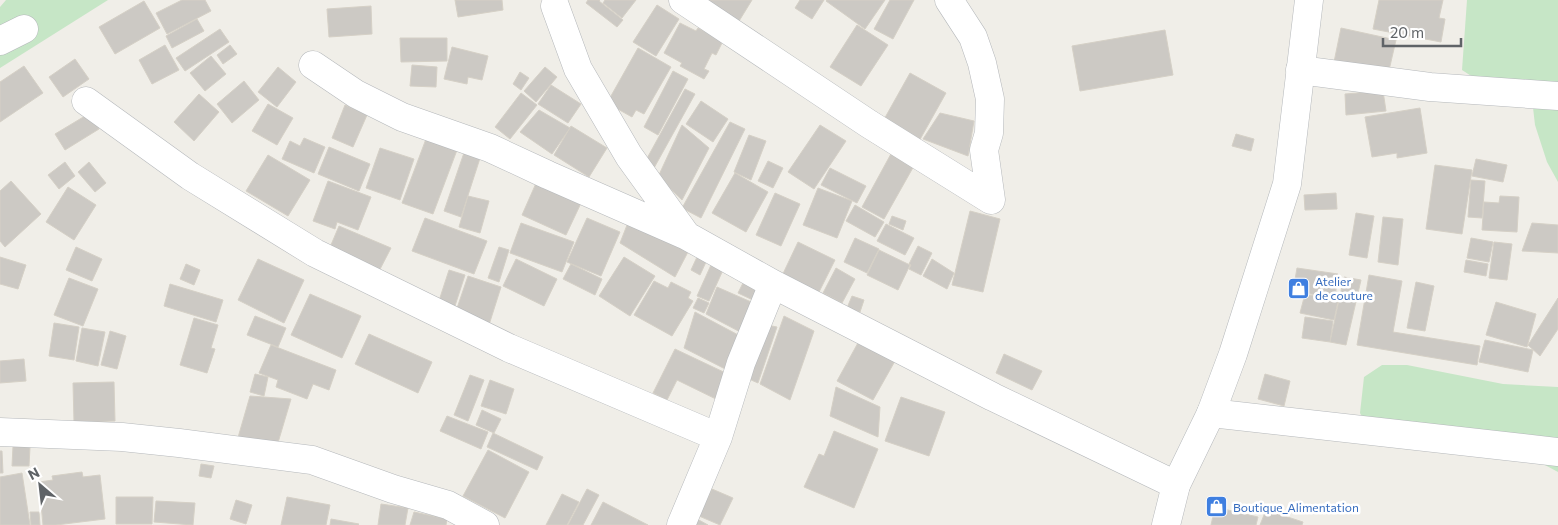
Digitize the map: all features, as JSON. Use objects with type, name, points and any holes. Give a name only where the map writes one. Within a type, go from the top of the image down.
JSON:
[{"type":"street","points":[[683,0],[869,124],[991,200],[984,150],[989,133],[990,99],[982,63],[973,37],[949,0]]},
{"type":"street","points":[[1166,525],[1176,485],[1211,412],[1233,354],[1287,184],[1309,0]]},
{"type":"street","points":[[555,6],[578,69],[628,156],[687,236]]},
{"type":"street","points":[[313,65],[356,94],[402,117],[490,148],[687,236],[774,284],[993,397],[1176,485]]},
{"type":"street","points":[[1300,70],[1430,87],[1558,96]]},
{"type":"street","points":[[86,102],[190,176],[315,253],[509,348],[718,437]]},
{"type":"street","points":[[680,525],[718,437],[741,363],[774,284]]},
{"type":"street","points":[[1211,412],[1558,452]]},
{"type":"street","points":[[0,432],[122,437],[312,460],[394,489],[448,505],[485,525]]},
{"type":"green space","points":[[6,0],[108,0],[0,68],[0,7]]},
{"type":"green space","points":[[1467,0],[1558,0],[1558,182],[1547,162],[1535,125],[1531,90],[1482,83],[1462,70]]},
{"type":"green space","points":[[1382,365],[1407,365],[1503,384],[1558,387],[1558,472],[1530,457],[1371,434],[1360,413],[1364,377]]},
{"type":"building","points":[[182,0],[205,0],[211,11],[167,34],[156,13]]},
{"type":"building","points":[[455,0],[502,0],[503,10],[458,17]]},
{"type":"building","points":[[588,0],[600,0],[623,20],[617,27],[586,3]]},
{"type":"building","points":[[605,0],[636,0],[622,18],[603,3]]},
{"type":"building","points":[[708,0],[752,0],[736,26],[704,7]]},
{"type":"building","points":[[800,0],[824,0],[812,19],[795,8]]},
{"type":"building","points":[[827,0],[885,0],[865,29]]},
{"type":"building","points":[[890,0],[914,0],[893,39],[874,29]]},
{"type":"building","points":[[1379,0],[1443,0],[1439,18],[1445,19],[1441,42],[1373,29]]},
{"type":"building","points":[[144,1],[160,28],[115,54],[99,27]]},
{"type":"building","points":[[657,5],[679,19],[656,56],[633,42]]},
{"type":"building","points":[[371,6],[372,34],[329,37],[327,9]]},
{"type":"building","points":[[197,19],[204,31],[172,48],[166,36]]},
{"type":"building","points":[[680,23],[696,31],[698,28],[723,41],[716,55],[712,53],[704,69],[709,71],[704,79],[680,66],[682,63],[664,53]]},
{"type":"building","points":[[857,25],[888,45],[861,86],[830,67]]},
{"type":"building","points":[[1341,28],[1396,40],[1387,79],[1333,67]]},
{"type":"building","points":[[220,29],[229,42],[185,71],[176,58]]},
{"type":"building","points":[[1165,30],[1173,75],[1080,91],[1072,46]]},
{"type":"building","points":[[400,38],[447,38],[447,61],[401,62]]},
{"type":"building","points":[[165,45],[179,70],[152,84],[139,60]]},
{"type":"building","points":[[230,45],[237,54],[223,64],[217,55]]},
{"type":"building","points":[[452,47],[488,56],[482,80],[468,77],[467,84],[444,79]]},
{"type":"building","points":[[638,48],[671,67],[644,114],[636,110],[632,117],[607,103]]},
{"type":"building","points":[[211,56],[226,74],[205,91],[190,73]]},
{"type":"building","points":[[75,59],[89,79],[63,97],[49,77]]},
{"type":"building","points":[[412,65],[437,67],[436,87],[410,86]]},
{"type":"building","points":[[24,66],[43,93],[0,122],[0,82]]},
{"type":"building","points":[[278,67],[296,82],[277,107],[258,92]]},
{"type":"building","points":[[545,67],[557,77],[536,102],[524,91]]},
{"type":"building","points":[[673,71],[688,79],[658,135],[644,127]]},
{"type":"building","points":[[520,72],[529,78],[521,90],[513,84]]},
{"type":"building","points":[[910,73],[946,93],[918,143],[882,123]]},
{"type":"building","points":[[244,81],[259,100],[232,123],[217,104]]},
{"type":"building","points":[[551,85],[581,104],[568,123],[538,104]]},
{"type":"building","points":[[685,89],[695,94],[654,168],[645,162]]},
{"type":"building","points":[[1383,91],[1386,111],[1346,115],[1345,94]]},
{"type":"building","points":[[521,93],[537,105],[510,139],[495,127]]},
{"type":"building","points":[[199,94],[219,112],[194,141],[174,122]]},
{"type":"building","points":[[701,101],[728,119],[713,142],[686,124]]},
{"type":"building","points":[[268,104],[293,118],[277,145],[252,131]]},
{"type":"building","points":[[345,105],[367,115],[353,147],[332,138]]},
{"type":"building","points":[[1420,108],[1427,153],[1397,158],[1397,153],[1372,157],[1365,117]]},
{"type":"building","points":[[539,110],[570,128],[552,154],[520,132]]},
{"type":"building","points":[[90,113],[99,129],[65,150],[55,134]]},
{"type":"building","points":[[940,113],[974,121],[968,156],[923,139]]},
{"type":"building","points":[[730,122],[745,129],[701,218],[682,208]]},
{"type":"building","points":[[682,125],[709,148],[682,200],[658,177]]},
{"type":"building","points":[[820,125],[846,141],[814,189],[788,172]]},
{"type":"building","points":[[571,126],[607,148],[589,177],[554,155]]},
{"type":"building","points":[[1236,134],[1254,139],[1251,151],[1232,146]]},
{"type":"building","points":[[749,135],[766,141],[751,180],[734,172]]},
{"type":"building","points":[[304,138],[325,147],[314,173],[282,159],[290,141],[300,146]]},
{"type":"building","points":[[426,139],[457,150],[433,214],[402,203]]},
{"type":"building","points":[[329,147],[370,164],[359,191],[318,174]]},
{"type":"building","points":[[466,147],[482,152],[461,217],[444,211]]},
{"type":"building","points":[[380,148],[414,159],[400,200],[366,188]]},
{"type":"building","points":[[892,152],[915,164],[884,219],[862,207]]},
{"type":"building","points":[[268,155],[310,180],[288,216],[246,191]]},
{"type":"building","points":[[1476,159],[1507,165],[1503,182],[1472,176]]},
{"type":"building","points":[[768,161],[783,168],[773,188],[758,181]]},
{"type":"building","points":[[65,162],[75,176],[59,189],[48,175]]},
{"type":"building","points":[[89,162],[106,183],[95,192],[78,172]]},
{"type":"building","points":[[1435,165],[1472,170],[1462,234],[1426,229]]},
{"type":"building","points":[[830,168],[866,186],[857,203],[821,185]]},
{"type":"building","points":[[735,173],[768,192],[746,232],[712,213]]},
{"type":"building","points":[[1471,180],[1485,181],[1482,218],[1468,217]]},
{"type":"building","points":[[11,181],[41,214],[5,247],[0,241],[0,191]]},
{"type":"building","points":[[328,181],[371,197],[358,230],[337,222],[335,229],[313,221]]},
{"type":"building","points":[[537,181],[582,201],[566,235],[522,215]]},
{"type":"building","points":[[68,187],[96,205],[74,240],[46,222]]},
{"type":"building","points":[[818,188],[852,201],[837,238],[803,225]]},
{"type":"building","points":[[775,193],[800,204],[781,246],[756,235]]},
{"type":"building","points":[[1336,193],[1337,209],[1305,210],[1304,195]]},
{"type":"building","points":[[468,196],[489,201],[480,233],[459,227]]},
{"type":"building","points":[[1500,196],[1519,197],[1517,232],[1482,230],[1484,202],[1499,203]]},
{"type":"building","points":[[855,205],[884,222],[875,237],[846,221]]},
{"type":"building","points":[[970,211],[1000,219],[983,292],[952,285]]},
{"type":"building","points":[[1356,213],[1374,216],[1367,258],[1349,255]]},
{"type":"building","points":[[892,216],[906,221],[903,230],[889,224]]},
{"type":"building","points":[[1383,217],[1403,219],[1398,265],[1378,262]]},
{"type":"building","points":[[425,218],[487,241],[474,274],[412,251]]},
{"type":"building","points":[[587,218],[620,232],[601,276],[567,262]]},
{"type":"building","points":[[629,220],[689,250],[675,277],[620,243]]},
{"type":"building","points":[[521,223],[574,242],[562,272],[510,253]]},
{"type":"building","points":[[1532,223],[1558,225],[1558,253],[1522,251]]},
{"type":"building","points":[[886,224],[914,238],[905,255],[877,241]]},
{"type":"building","points":[[339,226],[391,248],[376,277],[328,252]]},
{"type":"building","points":[[855,238],[879,249],[867,273],[844,262]]},
{"type":"building","points":[[1471,238],[1493,242],[1489,262],[1467,258]]},
{"type":"building","points":[[798,242],[835,260],[816,298],[780,280]]},
{"type":"building","points":[[1494,242],[1512,244],[1507,280],[1489,278]]},
{"type":"building","points":[[918,246],[932,253],[921,275],[909,269],[911,265],[909,264]]},
{"type":"building","points":[[76,247],[102,259],[92,281],[66,270]]},
{"type":"building","points":[[499,247],[509,250],[499,282],[488,278]]},
{"type":"building","points":[[879,250],[910,265],[898,290],[867,275]]},
{"type":"building","points":[[0,257],[26,265],[18,289],[0,284]]},
{"type":"building","points":[[624,257],[655,276],[630,316],[599,296]]},
{"type":"building","points":[[697,257],[706,262],[700,275],[691,270]]},
{"type":"building","points":[[258,259],[304,280],[284,323],[238,300]]},
{"type":"building","points":[[516,259],[557,279],[544,306],[503,286]]},
{"type":"building","points":[[932,259],[954,273],[947,289],[923,276]]},
{"type":"building","points":[[1466,260],[1488,264],[1486,276],[1464,272]]},
{"type":"building","points":[[186,264],[200,270],[194,285],[180,279]]},
{"type":"building","points":[[571,264],[602,279],[595,295],[563,279]]},
{"type":"building","points":[[711,265],[723,270],[709,301],[697,296]]},
{"type":"building","points":[[836,268],[855,279],[842,303],[823,293]]},
{"type":"building","points":[[1297,268],[1338,274],[1335,298],[1293,291]]},
{"type":"building","points":[[449,270],[465,275],[452,315],[436,310]]},
{"type":"building","points":[[1369,275],[1402,281],[1393,332],[1480,346],[1477,365],[1357,345]]},
{"type":"building","points":[[468,276],[501,287],[488,328],[454,317]]},
{"type":"building","points":[[746,277],[763,286],[755,301],[738,293]]},
{"type":"building","points":[[1344,277],[1361,280],[1346,345],[1330,342]]},
{"type":"building","points":[[69,278],[98,289],[83,326],[54,315]]},
{"type":"building","points":[[654,281],[668,288],[671,282],[691,292],[688,298],[693,301],[672,336],[634,315]]},
{"type":"building","points":[[1416,282],[1434,286],[1425,331],[1407,328]]},
{"type":"building","points":[[170,284],[223,300],[216,322],[164,306]]},
{"type":"building","points":[[717,287],[758,305],[746,335],[706,314]]},
{"type":"building","points":[[310,294],[361,316],[342,358],[291,335]]},
{"type":"building","points":[[1305,294],[1338,301],[1334,320],[1300,313]]},
{"type":"building","points":[[852,296],[864,300],[860,312],[847,308]]},
{"type":"building","points":[[698,298],[709,303],[704,313],[693,308]]},
{"type":"building","points":[[1558,298],[1558,329],[1540,356],[1528,345]]},
{"type":"building","points":[[1496,302],[1536,314],[1527,347],[1486,335]]},
{"type":"building","points":[[695,312],[742,337],[735,374],[684,348]]},
{"type":"building","points":[[255,316],[286,328],[278,347],[247,335]]},
{"type":"building","points":[[784,316],[814,331],[790,400],[760,384]]},
{"type":"building","points":[[1305,317],[1333,321],[1330,342],[1302,338]]},
{"type":"building","points":[[194,318],[218,325],[211,348],[215,349],[207,373],[180,365]]},
{"type":"building","points":[[54,323],[79,327],[74,360],[49,356]]},
{"type":"building","points":[[767,325],[777,327],[758,383],[749,379]]},
{"type":"building","points":[[82,328],[105,332],[98,366],[76,361]]},
{"type":"building","points":[[110,331],[126,336],[117,369],[101,365]]},
{"type":"building","points":[[369,334],[432,362],[418,393],[355,364]]},
{"type":"building","points":[[1485,340],[1533,350],[1528,372],[1479,362]]},
{"type":"building","points":[[859,341],[895,361],[873,400],[837,381]]},
{"type":"building","points":[[271,345],[336,370],[329,390],[313,384],[307,399],[276,387],[278,380],[259,373]]},
{"type":"building","points":[[675,349],[732,376],[720,401],[677,380],[667,400],[653,393]]},
{"type":"building","points":[[1004,354],[1042,371],[1032,390],[996,373]]},
{"type":"building","points":[[24,359],[26,381],[0,383],[0,361]]},
{"type":"building","points":[[255,374],[268,377],[264,396],[250,392]]},
{"type":"building","points":[[1265,374],[1290,381],[1284,406],[1258,399]]},
{"type":"building","points":[[470,375],[484,380],[468,421],[454,415]]},
{"type":"building","points":[[490,380],[514,389],[506,414],[481,406]]},
{"type":"building","points":[[114,382],[115,421],[74,422],[73,383]]},
{"type":"building","points":[[836,387],[880,407],[878,437],[830,416]]},
{"type":"building","points":[[250,396],[291,399],[277,446],[237,441]]},
{"type":"building","points":[[901,397],[945,412],[929,456],[885,441]]},
{"type":"building","points":[[482,410],[501,419],[494,433],[476,425]]},
{"type":"building","points":[[447,416],[488,432],[481,449],[440,431]]},
{"type":"building","points":[[834,431],[878,449],[854,508],[804,487],[819,454],[824,456]]},
{"type":"building","points":[[493,433],[543,457],[537,470],[487,447]]},
{"type":"building","points":[[13,446],[30,447],[29,466],[12,466]]},
{"type":"building","points":[[488,450],[529,472],[505,518],[463,496]]},
{"type":"building","points":[[0,451],[2,451],[3,473],[0,473]]},
{"type":"building","points":[[201,464],[214,466],[211,478],[199,476]]},
{"type":"building","points":[[82,472],[83,477],[100,475],[105,519],[43,525],[39,482],[53,480],[52,476]]},
{"type":"building","points":[[22,473],[30,525],[0,525],[0,477]]},
{"type":"building","points":[[587,489],[599,495],[583,525],[568,525]]},
{"type":"building","points":[[712,489],[733,498],[720,525],[699,516]]},
{"type":"building","points":[[562,494],[579,502],[567,525],[546,525]]},
{"type":"building","points":[[116,497],[153,497],[152,524],[116,524]]},
{"type":"building","points":[[287,497],[330,505],[326,525],[281,525]]},
{"type":"building","points":[[236,500],[252,505],[246,524],[230,519]]},
{"type":"building","points":[[156,501],[195,503],[193,525],[154,522]]},
{"type":"building","points":[[603,502],[648,525],[591,525]]},
{"type":"building","points":[[381,504],[408,508],[405,525],[378,525]]},
{"type":"building","points":[[1215,507],[1258,517],[1256,525],[1211,525]]},
{"type":"building","points":[[1266,510],[1303,522],[1302,525],[1260,525]]},
{"type":"building","points":[[30,512],[39,512],[40,525],[31,525]]},
{"type":"building","points":[[414,512],[447,519],[446,525],[410,525]]},
{"type":"building","points":[[331,519],[359,524],[330,525]]},
{"type":"building","points":[[697,519],[708,525],[694,525]]},
{"type":"place","name":"Atelier de couture","points":[[1299,288]]},
{"type":"place","name":"Boutique_Alimentation","points":[[1217,507]]}]
